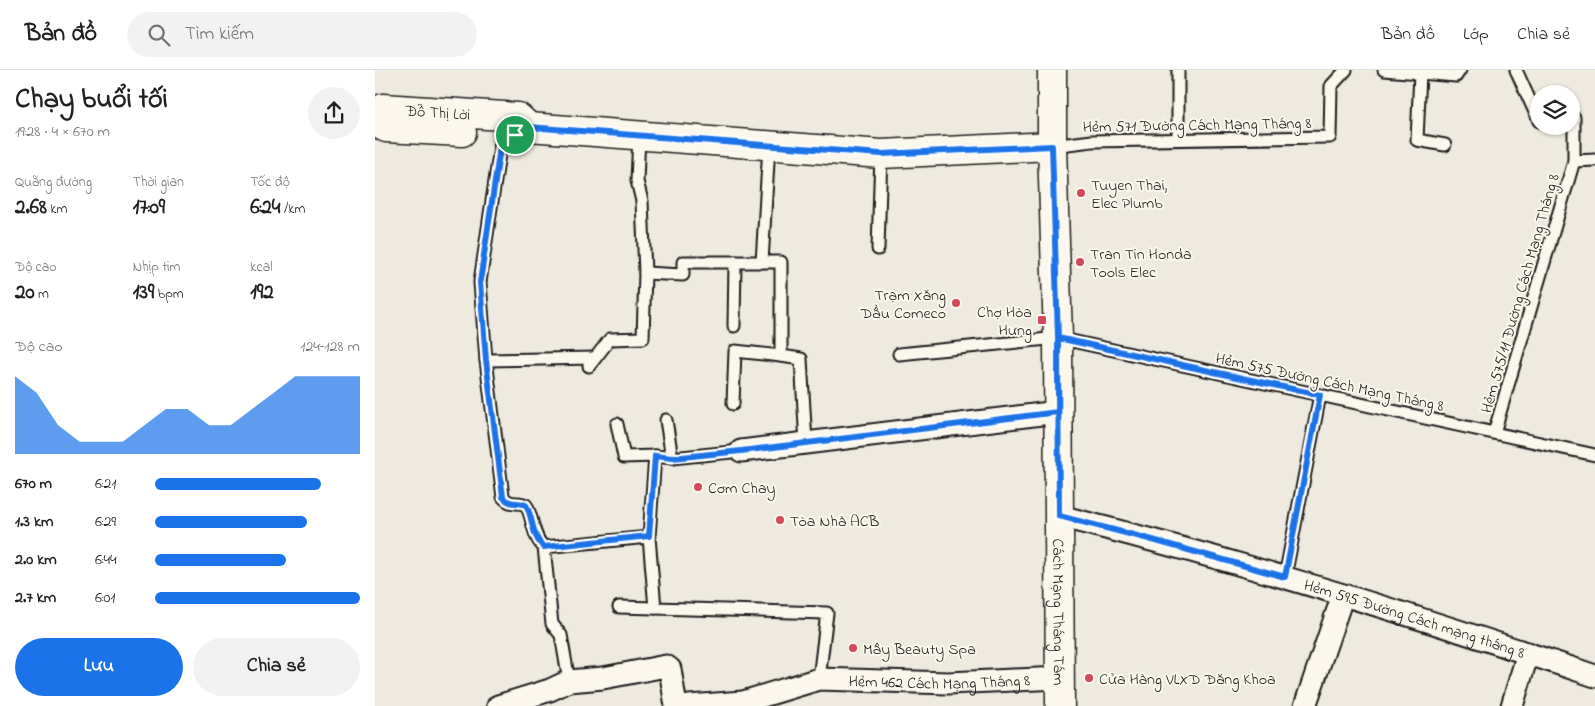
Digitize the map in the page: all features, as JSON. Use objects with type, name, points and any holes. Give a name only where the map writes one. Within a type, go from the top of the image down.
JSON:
[{"type":"street","name":"Cách Mạng Tháng Tám","points":[[1052,70],[1052,146],[1058,338],[1060,706]]},
{"type":"street","name":"Đỗ Thị Lời","points":[[375,112],[383,108],[518,117],[529,127]]},
{"type":"street","name":"Đỗ Thị Lời","points":[[375,122],[386,128],[515,135],[529,127],[881,154],[1052,146]]},
{"type":"street","points":[[741,451],[1058,412]]},
{"type":"street","name":"Hẻm 595 Đường Cách mạng tháng 8","points":[[1059,516],[1285,577],[1528,653],[1595,676]]},
{"type":"street","points":[[1305,706],[1343,595]]},
{"type":"street","name":"Hẻm 595 Đường Cách mạng tháng 8","points":[[1512,706],[1528,653]]},
{"type":"street","points":[[498,706],[550,690],[569,681],[603,678],[666,666],[670,669],[676,706]]},
{"type":"street","name":"Hẻm 462 Cách Mạng Tháng 8","points":[[689,706],[743,702],[819,679],[947,683],[1060,678]]},
{"type":"lane","points":[[1178,70],[1178,138]]},
{"type":"lane","name":"Hẻm 571 Đường Cách Mạng Tháng 8","points":[[1052,146],[1092,141],[1178,138],[1331,137],[1331,86],[1346,70]]},
{"type":"lane","points":[[1384,70],[1456,76],[1460,70]]},
{"type":"lane","points":[[1516,70],[1530,101]]},
{"type":"lane","points":[[1420,73],[1417,140],[1445,145]]},
{"type":"lane","points":[[502,134],[480,282],[486,360],[503,497],[507,502],[522,503],[528,508],[537,537],[544,547],[552,624],[561,635],[569,681]]},
{"type":"lane","name":"Hẻm 575/11 Đường Cách Mạng Tháng 8","points":[[1494,433],[1574,161],[1574,135]]},
{"type":"lane","points":[[486,360],[592,362],[610,339],[643,338],[645,273],[642,201],[637,181],[639,136]]},
{"type":"lane","points":[[762,262],[769,146]]},
{"type":"lane","points":[[878,249],[881,154]]},
{"type":"lane","points":[[1574,161],[1595,160]]},
{"type":"lane","points":[[645,273],[683,275],[683,262],[781,262],[781,356]]},
{"type":"lane","points":[[734,326],[735,262]]},
{"type":"lane","name":"Hẻm 575 Đường Cách Mạng Tháng 8","points":[[899,354],[1058,338],[1595,456]]},
{"type":"lane","points":[[733,404],[735,351],[801,359],[806,443]]},
{"type":"lane","points":[[1285,577],[1320,395]]},
{"type":"lane","points":[[665,420],[672,458]]},
{"type":"lane","points":[[617,424],[624,457],[655,456],[672,458],[741,451]]},
{"type":"lane","points":[[655,456],[649,536],[655,608]]},
{"type":"lane","points":[[544,547],[649,536]]},
{"type":"lane","points":[[619,607],[827,613],[819,679]]},
{"type":"place","name":"Tuyen Thai, Elec Plumb","points":[[1081,193]]},
{"type":"place","name":"Tran Tin Honda Tools Elec","points":[[1080,262]]},
{"type":"place","name":"Trạm Xăng Dầu Comeco","points":[[956,303]]},
{"type":"place","name":"Chợ Hòa Hưng","points":[[1042,320]]},
{"type":"place","name":"Cơm Chay","points":[[698,487]]},
{"type":"place","name":"Tòa Nhà ACB","points":[[780,520]]},
{"type":"place","name":"Mây Beauty Spa","points":[[853,648]]},
{"type":"place","name":"Cửa Hàng VLXD Đăng Khoa","points":[[1089,678]]},
{"type":"route","points":[[515,135],[502,134],[480,282],[486,360],[503,497],[507,502],[526,505],[537,537],[544,547],[649,536],[655,456],[672,458],[741,451],[1058,412],[1058,338],[1320,395],[1285,577],[1059,516],[1058,338],[1052,146],[881,154],[529,127],[515,135]]}]
